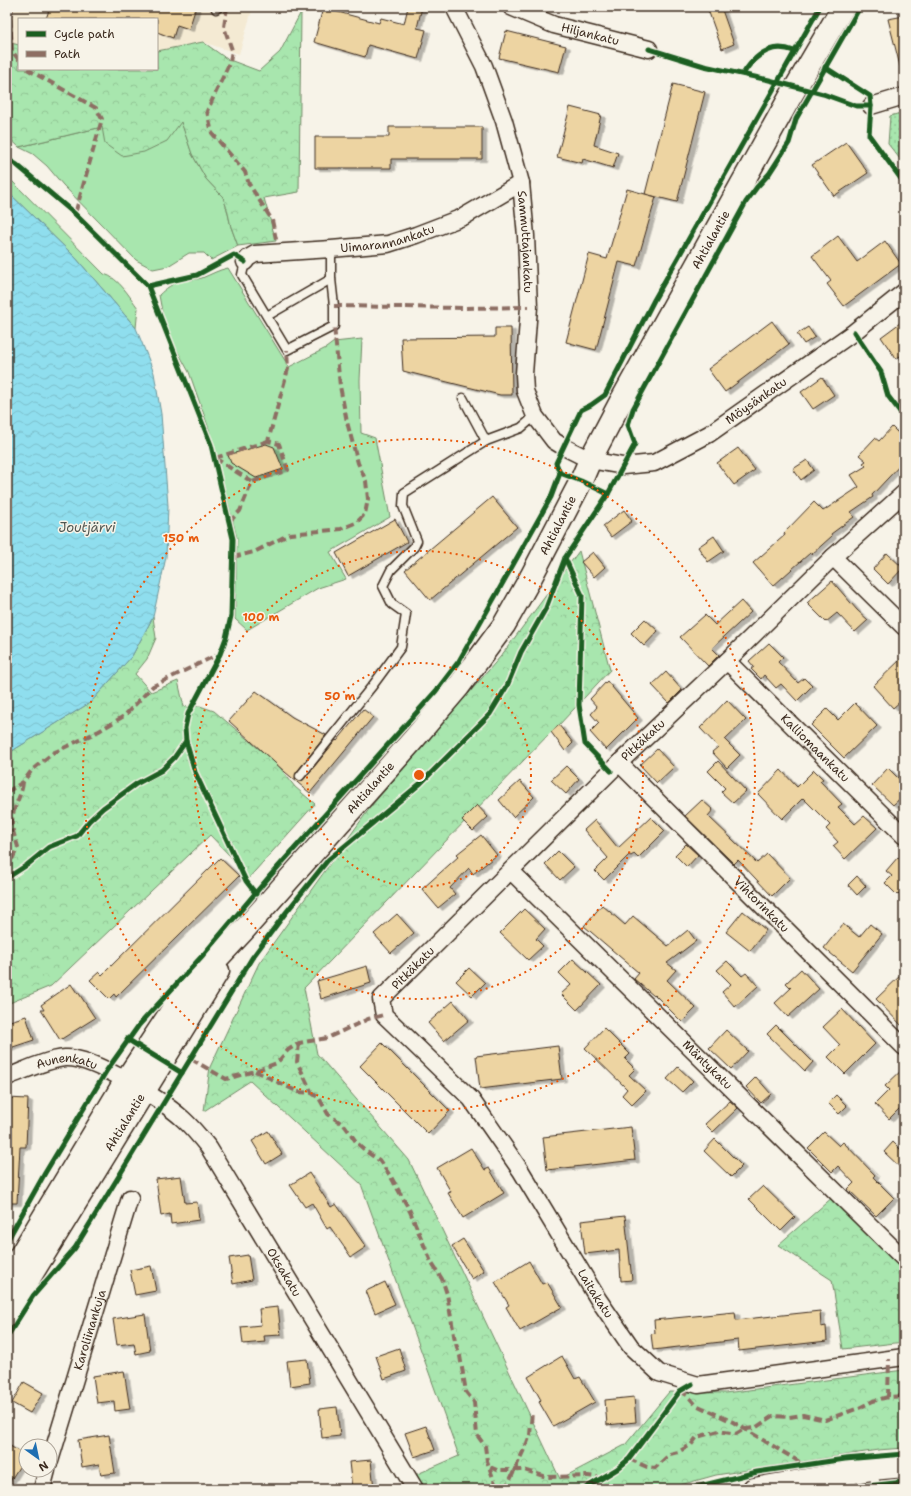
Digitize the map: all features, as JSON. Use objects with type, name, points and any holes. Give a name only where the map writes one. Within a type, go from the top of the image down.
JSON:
[{"type":"main road","name":"Ahtialantie","points":[[7,1278],[135,1086],[244,931],[459,686],[504,626],[535,570],[581,481],[590,460],[839,8]]},
{"type":"main road","name":"Ahtialantie","points":[[7,1310],[135,1086]]},
{"type":"main road","points":[[754,1489],[872,1469],[904,1466]]},
{"type":"street","name":"Sammuttajankatu","points":[[454,7],[484,66],[504,121],[521,182],[526,236],[529,307],[524,374],[525,391],[535,416],[554,441],[590,460]]},
{"type":"street","name":"Hiljankatu","points":[[511,7],[554,25],[649,49]]},
{"type":"street","points":[[871,106],[904,96]]},
{"type":"street","name":"Uimarannankatu","points":[[245,262],[248,258],[255,254],[388,244],[463,217],[521,182]]},
{"type":"street","name":"Möysänkatu","points":[[590,460],[623,466],[654,463],[709,434],[854,332],[904,292]]},
{"type":"street","name":"Pitkäkatu","points":[[384,1015],[381,999],[619,763],[727,661],[833,557],[904,493]]},
{"type":"street","points":[[833,557],[904,627]]},
{"type":"street","name":"Kalliomaankatu","points":[[727,661],[904,836]]},
{"type":"street","name":"Vihtorinkatu","points":[[619,763],[904,1047]]},
{"type":"street","name":"Mäntykatu","points":[[511,871],[904,1259]]},
{"type":"street","name":"Laitakatu","points":[[384,1015],[471,1099],[522,1171],[606,1312],[631,1347],[659,1373],[698,1385],[904,1357]]},
{"type":"street","name":"Aunenkatu","points":[[7,1077],[53,1060],[66,1058],[82,1060],[96,1065],[135,1086]]},
{"type":"street","name":"Oksakatu","points":[[135,1086],[163,1103],[182,1118],[210,1148],[415,1489]]},
{"type":"street","name":"Karoliinankuja","points":[[57,1438],[130,1198]]},
{"type":"street","points":[[42,1489],[45,1478]]},
{"type":"lane","points":[[245,262],[242,275],[287,350],[334,326],[334,306],[331,279],[332,249]]},
{"type":"lane","points":[[267,316],[331,279]]},
{"type":"lane","points":[[463,398],[486,441]]},
{"type":"lane","points":[[300,776],[373,685],[401,647],[406,614],[392,604],[383,586],[391,570],[414,547],[417,542],[403,506],[404,493],[486,441],[521,428],[535,416]]},
{"type":"lane","points":[[872,1469],[876,1485],[879,1489]]},
{"type":"shaded area","points":[[7,7],[253,7],[239,54],[203,42],[158,51],[158,18],[18,18],[18,45],[7,42]]},
{"type":"green space","points":[[301,12],[299,192],[264,198],[276,241],[238,246],[223,197],[206,179],[192,154],[181,122],[167,141],[144,152],[122,156],[105,144],[102,127],[19,147],[7,136],[7,42],[18,45],[18,70],[158,70],[158,51],[203,42],[227,59],[259,71],[280,52]]},
{"type":"green space","points":[[904,112],[904,164],[888,144],[890,116]]},
{"type":"green space","points":[[181,121],[192,154],[206,179],[223,197],[238,246],[211,260],[204,253],[189,253],[168,266],[153,269],[136,260],[63,185],[47,166],[33,154],[19,147],[102,127]]},
{"type":"green space","points":[[7,176],[104,274],[119,283],[138,308],[136,328],[75,257],[7,191]]},
{"type":"green space","points":[[228,268],[289,367],[326,348],[334,342],[362,339],[360,380],[361,433],[375,438],[390,517],[330,552],[346,579],[318,588],[247,630],[235,619],[237,538],[209,429],[189,372],[165,328],[159,295],[169,286],[178,282],[202,278]]},
{"type":"green space","points":[[579,551],[610,670],[559,725],[304,988],[317,1054],[409,1160],[560,1479],[625,1445],[669,1392],[725,1393],[904,1370],[904,1448],[878,1450],[716,1475],[666,1489],[426,1489],[415,1475],[459,1456],[361,1184],[250,1081],[204,1111],[210,1067],[259,963],[372,805],[501,656]]},
{"type":"green space","points":[[153,617],[156,638],[147,659],[135,674],[151,692],[178,681],[184,707],[200,706],[214,711],[278,765],[295,787],[315,804],[246,881],[230,856],[210,835],[51,986],[7,1004],[7,754],[91,702],[132,656]]},
{"type":"green space","points":[[842,1189],[904,1251],[904,1342],[843,1349],[832,1280],[778,1245]]},
{"type":"water","name":"Joutjärvi","points":[[7,191],[75,257],[136,328],[154,373],[161,414],[168,506],[166,557],[153,617],[132,656],[91,702],[7,754]]},
{"type":"building","points":[[50,7],[196,7],[189,29],[177,25],[173,38],[158,32],[158,18],[46,18]]},
{"type":"building","points":[[408,7],[422,7],[417,28],[426,30],[418,59],[368,45],[365,57],[314,42],[323,8],[379,23],[381,18],[404,24]]},
{"type":"building","points":[[707,7],[721,7],[734,44],[722,49]]},
{"type":"building","points":[[904,16],[904,65],[900,66],[888,19]]},
{"type":"building","points":[[506,31],[566,46],[559,72],[499,58]]},
{"type":"building","points":[[673,84],[705,92],[677,202],[645,194]]},
{"type":"building","points":[[570,107],[601,115],[594,145],[618,153],[613,168],[583,159],[582,163],[557,157]]},
{"type":"building","points":[[389,127],[482,127],[482,159],[391,159],[391,168],[315,168],[315,137],[389,137]]},
{"type":"building","points":[[846,142],[868,173],[834,196],[812,165]]},
{"type":"building","points":[[627,189],[656,197],[636,266],[619,262],[596,350],[566,342],[589,254],[607,259]]},
{"type":"building","points":[[838,236],[857,262],[885,241],[901,264],[844,306],[827,284],[831,281],[812,256]]},
{"type":"building","points":[[904,320],[904,353],[896,359],[881,337]]},
{"type":"building","points":[[772,321],[789,344],[725,392],[708,369]]},
{"type":"building","points":[[808,327],[815,337],[804,344],[797,334]]},
{"type":"building","points":[[495,328],[511,328],[512,395],[500,395],[403,371],[401,338],[495,337]]},
{"type":"building","points":[[822,377],[834,395],[813,409],[801,392]]},
{"type":"building","points":[[892,427],[904,439],[904,461],[872,495],[873,497],[851,512],[854,517],[831,534],[832,536],[812,554],[810,553],[773,586],[753,563],[785,535],[784,533],[814,502],[823,511],[859,487],[851,475],[866,466],[863,463],[866,461],[859,455],[875,438],[879,441]]},
{"type":"building","points":[[266,444],[274,447],[283,469],[256,478],[231,463],[228,455]]},
{"type":"building","points":[[738,448],[755,470],[734,485],[717,463]]},
{"type":"building","points":[[807,460],[814,470],[801,480],[793,469]]},
{"type":"building","points":[[492,497],[517,527],[430,600],[405,570]]},
{"type":"building","points":[[624,510],[632,521],[611,537],[603,526]]},
{"type":"building","points":[[395,519],[407,542],[348,576],[336,553]]},
{"type":"building","points":[[714,536],[724,551],[708,562],[698,547]]},
{"type":"building","points":[[593,552],[605,567],[594,577],[581,562]]},
{"type":"building","points":[[887,553],[903,568],[888,584],[873,569]]},
{"type":"building","points":[[832,581],[857,610],[868,620],[855,632],[837,613],[826,622],[807,603]]},
{"type":"building","points":[[741,601],[751,612],[712,648],[719,655],[708,666],[680,637],[705,615],[715,625]]},
{"type":"building","points":[[645,619],[658,631],[644,646],[631,633]]},
{"type":"building","points":[[769,643],[783,657],[778,662],[798,683],[804,678],[812,686],[797,701],[781,684],[776,688],[764,675],[761,679],[751,669],[754,667],[749,661]]},
{"type":"building","points":[[904,656],[904,698],[893,708],[873,686]]},
{"type":"building","points":[[666,672],[682,690],[669,703],[652,685]]},
{"type":"building","points":[[607,681],[638,718],[606,750],[590,732],[599,723],[591,714],[597,707],[590,699]]},
{"type":"building","points":[[256,691],[292,717],[326,735],[296,773],[295,778],[299,781],[304,779],[363,709],[373,717],[310,793],[229,721]]},
{"type":"building","points":[[727,700],[746,720],[725,740],[740,755],[727,768],[712,752],[718,747],[700,728]]},
{"type":"building","points":[[855,703],[877,726],[844,758],[811,725],[827,709],[838,720]]},
{"type":"building","points":[[559,725],[573,743],[565,751],[551,732]]},
{"type":"building","points":[[657,749],[674,767],[657,783],[640,765]]},
{"type":"building","points":[[718,761],[746,791],[733,803],[721,792],[725,788],[708,771]]},
{"type":"building","points":[[566,766],[579,779],[566,794],[551,780]]},
{"type":"building","points":[[888,768],[904,784],[904,795],[893,805],[872,785]]},
{"type":"building","points":[[781,770],[797,787],[814,770],[823,779],[820,781],[842,804],[838,807],[855,824],[864,816],[877,828],[845,859],[833,846],[838,842],[826,829],[830,825],[803,798],[782,819],[758,794]]},
{"type":"building","points":[[520,781],[534,797],[513,817],[499,800]]},
{"type":"building","points":[[702,800],[713,810],[708,816],[757,863],[767,854],[790,878],[772,896],[738,860],[734,864],[685,816]]},
{"type":"building","points":[[477,805],[488,817],[473,831],[462,820]]},
{"type":"building","points":[[651,817],[665,831],[638,858],[634,854],[631,856],[629,855],[604,880],[595,871],[608,858],[584,830],[595,820],[618,848]]},
{"type":"building","points":[[481,835],[497,855],[473,874],[469,868],[450,888],[455,894],[438,908],[422,889],[459,856],[457,854]]},
{"type":"building","points":[[686,844],[698,855],[687,867],[675,855]]},
{"type":"building","points":[[558,851],[574,867],[560,880],[545,864]]},
{"type":"building","points":[[898,857],[904,863],[904,888],[897,895],[885,883],[892,876],[886,871]]},
{"type":"building","points":[[220,858],[239,876],[116,997],[114,994],[109,999],[90,980],[99,972],[102,975]]},
{"type":"building","points":[[857,876],[866,886],[857,895],[848,885]]},
{"type":"building","points":[[602,905],[625,925],[633,916],[668,946],[688,930],[696,941],[667,963],[676,970],[667,980],[696,1008],[682,1022],[655,995],[654,996],[634,979],[639,973],[584,926]]},
{"type":"building","points":[[524,909],[545,929],[536,939],[543,946],[528,960],[500,933]]},
{"type":"building","points":[[743,911],[766,930],[750,951],[726,932]]},
{"type":"building","points":[[397,914],[414,933],[391,953],[374,934]]},
{"type":"building","points":[[843,924],[859,937],[870,924],[882,934],[852,971],[824,948]]},
{"type":"building","points":[[573,959],[601,985],[577,1010],[561,994],[571,985],[559,973]]},
{"type":"building","points":[[727,961],[742,976],[746,973],[758,986],[735,1007],[722,992],[731,984],[717,970]]},
{"type":"building","points":[[367,966],[371,983],[321,999],[317,981]]},
{"type":"building","points":[[469,968],[485,983],[472,996],[456,981]]},
{"type":"building","points":[[801,969],[819,989],[788,1017],[775,1003],[791,988],[786,983]]},
{"type":"building","points":[[904,972],[904,1028],[876,999]]},
{"type":"building","points":[[71,984],[95,1018],[60,1040],[41,1010],[44,1010],[41,1005]]},
{"type":"building","points":[[453,1001],[469,1020],[444,1041],[428,1023]]},
{"type":"building","points":[[842,1009],[875,1044],[845,1074],[828,1057],[840,1045],[823,1027]]},
{"type":"building","points":[[26,1016],[34,1040],[7,1049],[7,1022]]},
{"type":"building","points":[[776,1025],[813,1062],[805,1071],[767,1034]]},
{"type":"building","points":[[604,1028],[630,1054],[625,1059],[635,1069],[629,1075],[646,1091],[632,1105],[622,1095],[627,1089],[585,1048]]},
{"type":"building","points":[[726,1030],[748,1051],[731,1069],[709,1048]]},
{"type":"building","points":[[382,1043],[450,1111],[428,1134],[360,1066]]},
{"type":"building","points":[[558,1046],[562,1079],[480,1089],[476,1056]]},
{"type":"building","points":[[678,1067],[693,1081],[682,1092],[667,1079]]},
{"type":"building","points":[[904,1068],[904,1104],[889,1119],[875,1104],[889,1090],[885,1086]]},
{"type":"building","points":[[756,1077],[771,1094],[761,1103],[746,1087]]},
{"type":"building","points":[[836,1095],[847,1106],[839,1114],[828,1103]]},
{"type":"building","points":[[7,1098],[28,1099],[26,1147],[20,1147],[17,1203],[7,1203]]},
{"type":"building","points":[[730,1101],[738,1108],[713,1132],[705,1124]]},
{"type":"building","points":[[631,1127],[635,1160],[547,1170],[543,1137]]},
{"type":"building","points":[[268,1131],[282,1154],[266,1164],[252,1141]]},
{"type":"building","points":[[824,1132],[839,1146],[843,1142],[875,1175],[873,1177],[894,1198],[876,1216],[848,1189],[854,1183],[838,1166],[832,1172],[808,1148]]},
{"type":"building","points":[[715,1139],[742,1166],[731,1177],[704,1151]]},
{"type":"building","points":[[893,1142],[904,1153],[904,1171],[884,1152]]},
{"type":"building","points":[[471,1148],[485,1170],[489,1168],[504,1193],[463,1218],[448,1193],[451,1192],[437,1168]]},
{"type":"building","points":[[309,1173],[331,1207],[336,1204],[366,1247],[351,1257],[330,1227],[327,1229],[312,1203],[305,1207],[290,1185]]},
{"type":"building","points":[[181,1176],[185,1203],[197,1202],[199,1220],[171,1224],[170,1214],[161,1216],[156,1179]]},
{"type":"building","points":[[763,1186],[795,1217],[781,1231],[749,1199]]},
{"type":"building","points":[[625,1216],[632,1280],[621,1281],[619,1250],[585,1254],[581,1221]]},
{"type":"building","points":[[463,1239],[484,1271],[472,1279],[452,1246]]},
{"type":"building","points":[[248,1255],[252,1280],[233,1284],[229,1258]]},
{"type":"building","points":[[529,1261],[542,1284],[547,1282],[562,1307],[520,1331],[506,1307],[509,1305],[495,1282]]},
{"type":"building","points":[[151,1266],[156,1291],[135,1295],[130,1270]]},
{"type":"building","points":[[385,1282],[395,1304],[375,1313],[366,1291]]},
{"type":"building","points":[[278,1307],[281,1335],[264,1336],[265,1342],[243,1344],[241,1327],[261,1325],[259,1309]]},
{"type":"building","points":[[820,1311],[821,1327],[826,1326],[827,1341],[739,1351],[738,1340],[653,1350],[651,1334],[655,1333],[654,1320],[735,1312],[736,1320]]},
{"type":"building","points":[[145,1314],[150,1351],[136,1354],[134,1343],[117,1345],[113,1319]]},
{"type":"building","points":[[399,1348],[406,1371],[384,1379],[376,1356]]},
{"type":"building","points":[[562,1356],[575,1379],[580,1377],[595,1402],[553,1426],[539,1402],[541,1400],[528,1377]]},
{"type":"building","points":[[307,1359],[310,1383],[290,1386],[287,1361]]},
{"type":"building","points":[[124,1371],[130,1409],[115,1411],[114,1401],[97,1403],[93,1376]]},
{"type":"building","points":[[24,1382],[43,1393],[30,1413],[12,1403]]},
{"type":"building","points":[[634,1397],[636,1422],[607,1425],[605,1400]]},
{"type":"building","points":[[337,1407],[340,1436],[322,1438],[319,1409]]},
{"type":"building","points":[[426,1426],[435,1450],[414,1457],[405,1433]]},
{"type":"building","points":[[109,1435],[115,1473],[101,1475],[99,1464],[82,1467],[78,1440]]},
{"type":"building","points":[[7,1444],[18,1451],[18,1469],[7,1486]]},
{"type":"building","points":[[371,1460],[374,1489],[352,1489],[349,1462]]},
{"type":"marked path","points":[[12,7],[10,18],[12,51],[18,59]]},
{"type":"marked path","points":[[227,7],[224,27],[232,50],[230,62],[207,111],[212,133],[245,172],[249,184],[272,220],[277,244]]},
{"type":"marked path","points":[[29,70],[96,108],[102,119],[75,214]]},
{"type":"marked path","points":[[334,306],[463,308],[529,307]]},
{"type":"marked path","points":[[233,557],[254,552],[290,534],[341,529],[356,523],[365,514],[368,499],[366,481],[358,463],[347,422],[340,386],[334,326]]},
{"type":"marked path","points":[[229,522],[240,511],[252,482],[288,470],[279,444],[268,441],[288,369],[287,350]]},
{"type":"marked path","points":[[215,458],[268,441]]},
{"type":"marked path","points":[[215,458],[252,482]]},
{"type":"marked path","points":[[7,792],[23,782],[32,770],[53,753],[99,731],[124,716],[153,686],[219,654]]},
{"type":"marked path","points":[[7,870],[18,847],[13,831],[12,817],[23,782]]},
{"type":"marked path","points":[[191,1059],[226,1079],[277,1063],[288,1050],[299,1043],[327,1038],[368,1019],[384,1015]]},
{"type":"marked path","points":[[299,1043],[297,1062],[312,1093]]},
{"type":"marked path","points":[[255,1071],[298,1092],[312,1093],[319,1098],[328,1114],[345,1126],[357,1143],[379,1160],[391,1177],[409,1209],[431,1262],[442,1279],[447,1294],[466,1392],[474,1402],[477,1435],[485,1446],[487,1461],[497,1489]]},
{"type":"marked path","points":[[888,1397],[889,1359]]},
{"type":"marked path","points":[[680,1391],[687,1395],[696,1405],[733,1422],[798,1461],[801,1466]]},
{"type":"marked path","points":[[629,1459],[647,1467],[655,1468],[670,1454],[678,1452],[691,1445],[697,1437],[719,1431],[736,1434],[744,1429],[755,1428],[773,1416],[789,1417],[803,1415],[825,1420],[859,1408],[873,1401],[888,1397],[904,1396]]},
{"type":"marked path","points":[[504,1489],[510,1480],[530,1435],[532,1412]]},
{"type":"marked path","points":[[490,1467],[497,1470],[524,1470],[547,1477],[588,1476],[603,1478]]},
{"type":"cycle path","points":[[7,1241],[45,1173],[107,1070],[139,1025],[203,955],[269,877],[436,691],[459,661],[551,497],[560,473],[556,463],[581,410],[605,395],[654,300],[820,7]]},
{"type":"cycle path","points":[[7,1337],[33,1296],[75,1248],[252,958],[284,915],[328,860],[421,783],[490,714],[507,686],[521,652],[546,608],[565,558],[608,494],[635,444],[628,425],[633,409],[746,202],[769,174],[789,143],[796,119],[860,7]]},
{"type":"cycle path","points":[[743,74],[753,61],[764,52],[778,48],[794,51]]},
{"type":"cycle path","points":[[649,49],[704,66],[769,80],[823,94],[856,106],[871,106]]},
{"type":"cycle path","points":[[825,67],[870,96],[871,106],[869,135],[904,183]]},
{"type":"cycle path","points":[[7,159],[17,165],[75,214],[148,286],[211,445],[233,539],[231,616],[226,638],[220,654],[188,714],[185,728],[186,741],[195,772],[246,881],[256,894]]},
{"type":"cycle path","points":[[148,286],[197,275],[234,255],[245,262]]},
{"type":"cycle path","points":[[854,332],[881,372],[888,396],[904,417]]},
{"type":"cycle path","points":[[560,473],[608,494]]},
{"type":"cycle path","points":[[565,558],[582,595],[579,705],[585,744],[611,771]]},
{"type":"cycle path","points":[[7,878],[27,865],[49,847],[77,836],[89,821],[103,808],[136,784],[162,770],[174,758],[186,741]]},
{"type":"cycle path","points":[[127,1039],[182,1073]]},
{"type":"cycle path","points":[[584,1489],[617,1469],[629,1459],[680,1391],[692,1384]]},
{"type":"cycle path","points":[[688,1489],[757,1472],[845,1459],[904,1454]]},
{"type":"cycle path","points":[[841,1489],[904,1482]]}]
